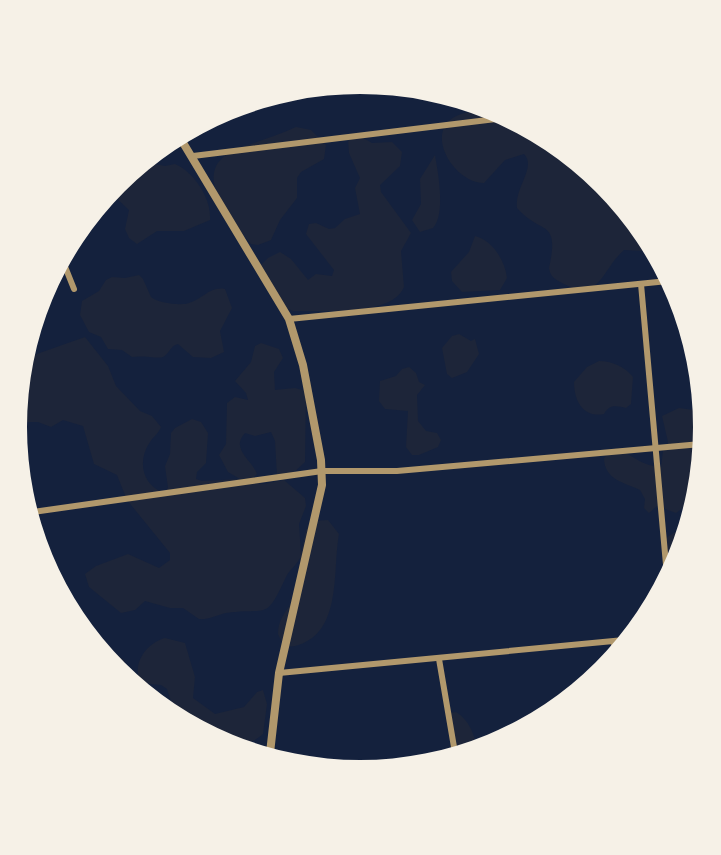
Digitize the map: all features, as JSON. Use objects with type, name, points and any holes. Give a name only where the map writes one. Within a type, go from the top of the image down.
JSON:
[{"type":"street","points":[[193,156],[490,120]]},
{"type":"street","points":[[185,144],[289,319],[303,365],[322,471],[322,485],[279,673],[270,749]]},
{"type":"street","points":[[67,270],[74,289]]},
{"type":"street","points":[[289,319],[661,282]]},
{"type":"street","points":[[641,284],[666,562]]},
{"type":"street","points":[[37,511],[322,471],[397,471],[693,445]]},
{"type":"street","points":[[279,673],[614,642]]},
{"type":"street","points":[[439,659],[454,748]]},
{"type":"shaded area","points":[[470,113],[508,128],[564,163],[611,208],[643,251],[624,250],[593,287],[576,289],[554,278],[549,268],[552,252],[550,234],[517,208],[517,200],[528,165],[524,154],[505,160],[484,183],[472,181],[462,174],[452,165],[446,154],[442,142],[443,131],[449,121]]},
{"type":"shaded area","points":[[296,127],[311,130],[326,145],[324,159],[301,172],[297,178],[297,198],[280,220],[271,240],[258,245],[251,244],[224,209],[214,182],[215,170],[221,159],[235,150]]},
{"type":"shaded area","points":[[360,136],[372,143],[392,142],[402,152],[400,166],[380,185],[381,192],[411,233],[401,251],[404,287],[397,297],[371,308],[293,311],[286,308],[259,267],[268,258],[280,252],[291,259],[308,280],[316,274],[332,276],[334,270],[306,234],[309,224],[316,223],[329,229],[335,228],[345,219],[360,214],[355,188],[360,178],[349,153],[348,140]]},
{"type":"shaded area","points":[[435,155],[440,193],[439,213],[433,228],[420,232],[412,220],[421,204],[420,179]]},
{"type":"shaded area","points":[[156,164],[165,166],[175,164],[189,173],[205,195],[210,220],[184,231],[157,231],[137,244],[129,238],[125,229],[129,210],[118,200],[125,192]]},
{"type":"shaded area","points":[[475,236],[492,246],[504,264],[507,278],[500,290],[462,292],[452,281],[451,272],[469,252]]},
{"type":"shaded area","points":[[139,275],[151,297],[170,303],[189,303],[215,289],[225,289],[232,308],[220,331],[224,352],[211,358],[193,357],[178,344],[163,357],[132,357],[122,350],[108,349],[101,337],[89,332],[80,315],[82,301],[99,291],[106,280],[112,277],[125,278]]},
{"type":"shaded area","points":[[459,334],[471,341],[475,339],[479,354],[467,372],[452,378],[447,374],[442,348],[452,336]]},
{"type":"shaded area","points":[[85,337],[108,366],[116,386],[140,411],[152,416],[161,427],[146,449],[143,464],[146,478],[164,493],[168,488],[165,466],[170,454],[171,433],[175,428],[192,419],[201,422],[208,433],[206,463],[197,472],[196,479],[202,481],[240,479],[228,472],[219,455],[226,444],[227,403],[235,397],[248,400],[246,393],[235,381],[251,362],[255,346],[261,343],[279,349],[283,358],[274,372],[275,390],[295,388],[306,391],[305,462],[289,477],[277,476],[275,441],[271,432],[255,436],[245,433],[240,444],[257,474],[250,481],[263,484],[284,480],[305,498],[306,506],[299,524],[301,554],[306,530],[312,521],[328,520],[339,534],[332,599],[321,629],[310,639],[295,646],[286,645],[278,634],[281,620],[298,591],[300,558],[287,575],[269,607],[258,611],[226,613],[206,619],[199,619],[183,608],[170,608],[145,601],[135,610],[121,613],[89,587],[85,574],[96,566],[128,554],[159,568],[170,560],[170,553],[127,500],[117,475],[94,464],[83,426],[63,420],[51,427],[38,422],[27,422],[35,355]]},
{"type":"shaded area","points":[[599,361],[618,365],[633,377],[631,404],[626,408],[613,406],[604,414],[597,415],[586,411],[578,402],[574,382],[587,367]]},
{"type":"shaded area","points":[[409,367],[416,373],[419,382],[425,385],[417,395],[418,421],[426,431],[437,433],[441,440],[438,447],[419,455],[412,455],[406,447],[408,411],[385,409],[379,401],[380,381],[396,376],[402,369]]},
{"type":"shaded area","points":[[679,408],[693,410],[693,449],[688,493],[685,507],[676,513],[657,506],[649,513],[644,508],[645,499],[640,490],[617,480],[605,465],[604,458],[616,448],[643,463],[661,467],[663,451],[668,442],[662,416]]},
{"type":"shaded area","points":[[677,532],[669,554],[666,550],[666,538]]},
{"type":"shaded area","points":[[165,638],[185,643],[195,677],[193,698],[215,714],[244,707],[257,692],[263,690],[267,704],[263,734],[251,742],[213,727],[171,702],[167,689],[161,685],[147,684],[141,678],[138,675],[139,662],[146,650]]},
{"type":"shaded area","points":[[456,712],[464,719],[475,740],[452,748],[446,718],[449,713]]}]
